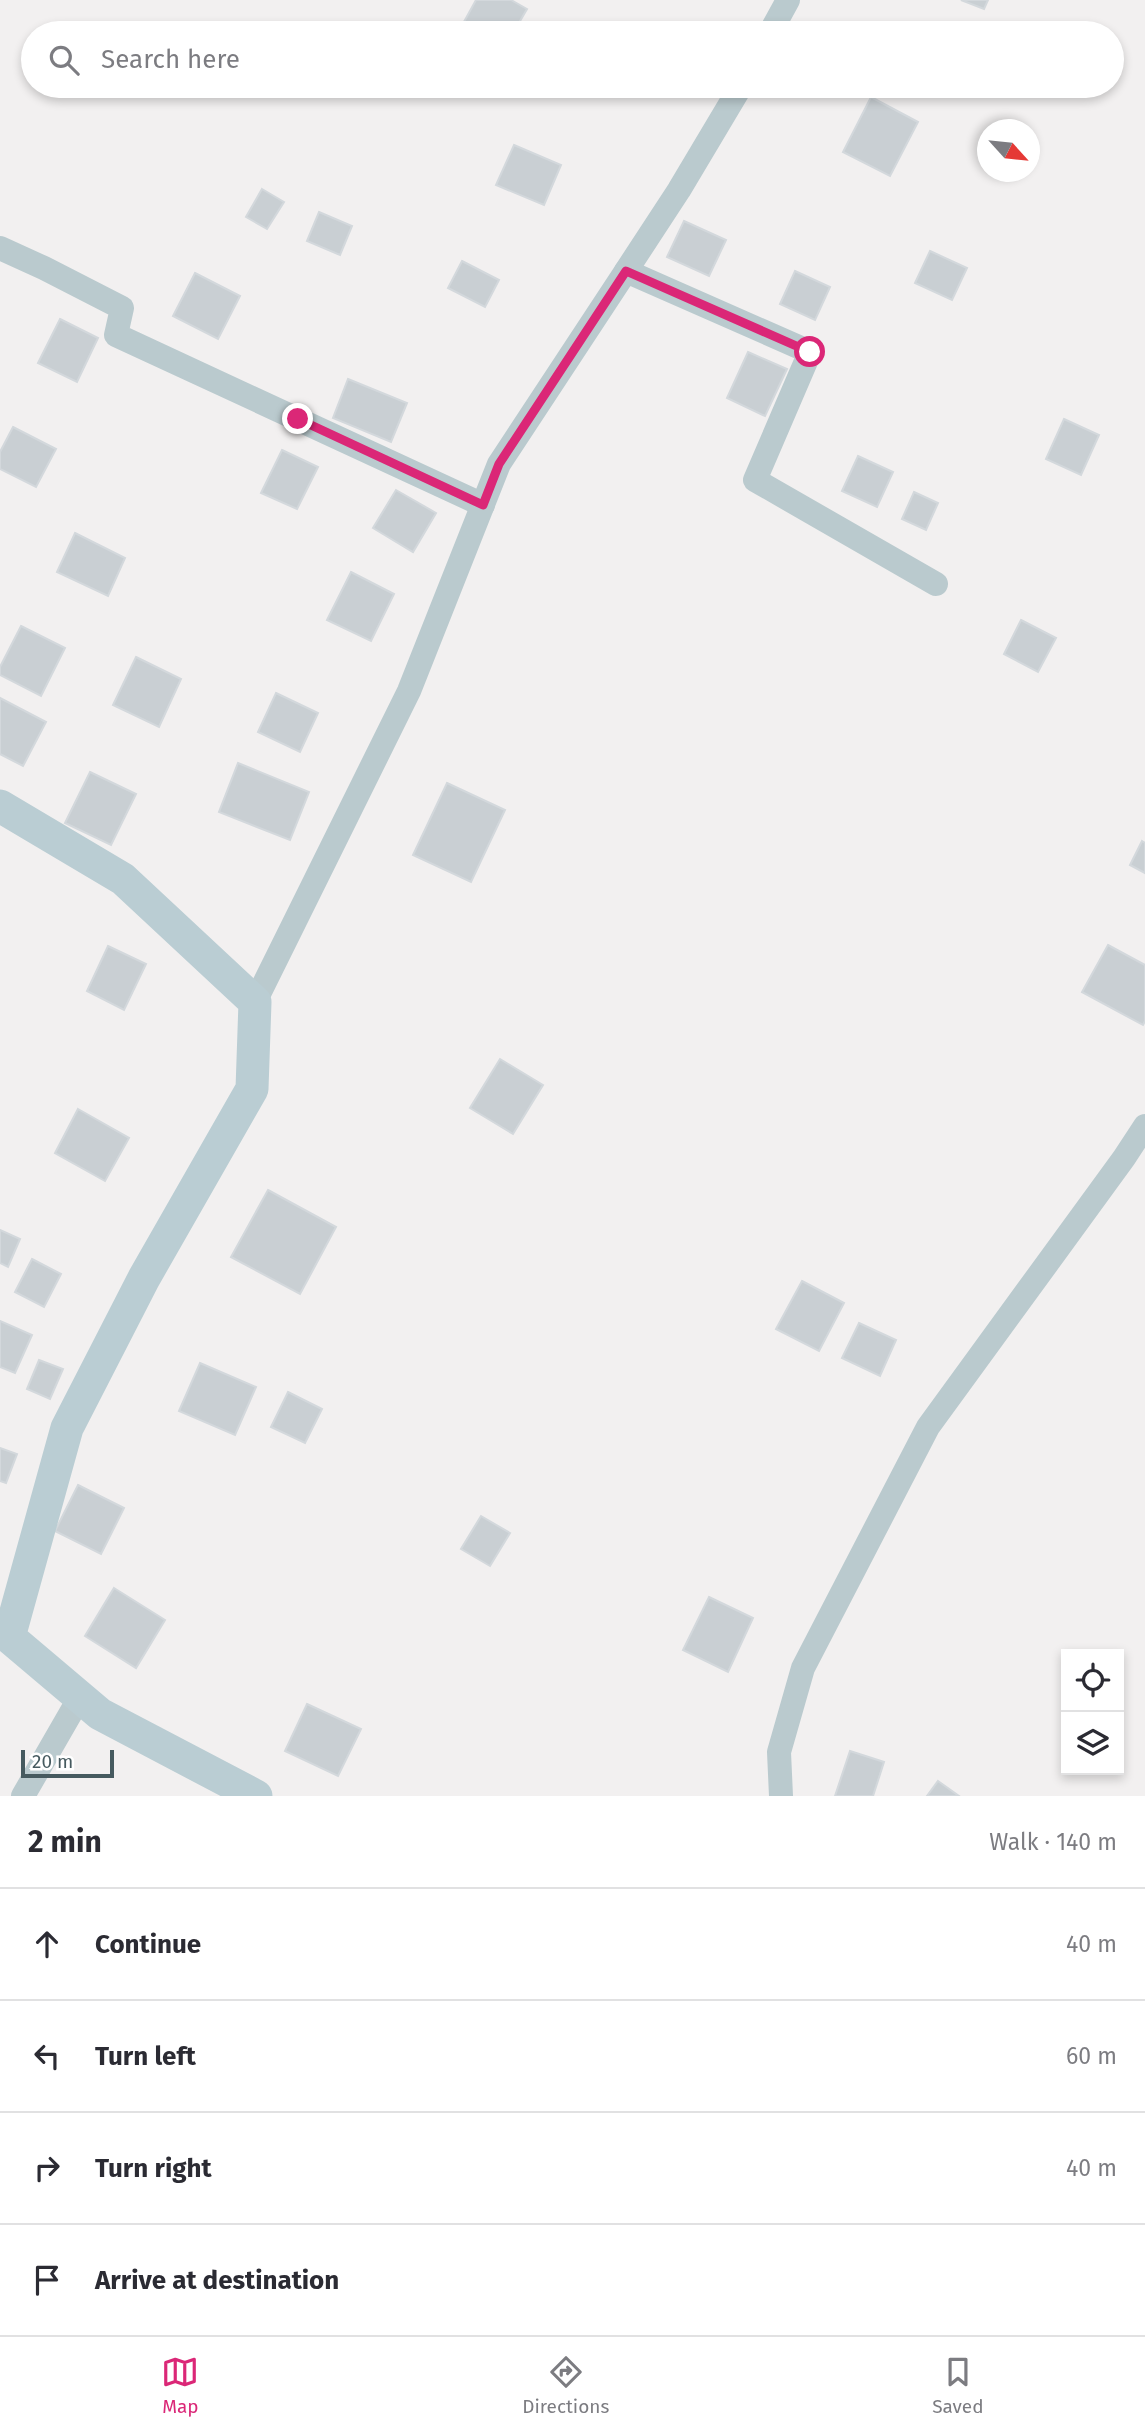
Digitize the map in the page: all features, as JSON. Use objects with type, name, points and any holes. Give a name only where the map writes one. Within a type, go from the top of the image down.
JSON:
[{"type":"main road","points":[[0,806],[123,879],[255,1002],[252,1088],[144,1278],[67,1429],[5,1638],[100,1714],[256,1796]]},
{"type":"street","points":[[777,21],[788,0]]},
{"type":"street","points":[[255,1002],[409,691],[499,464],[679,190],[734,98]]},
{"type":"street","points":[[0,248],[121,308],[116,335],[483,505]]},
{"type":"street","points":[[626,271],[810,352],[755,480],[936,584]]},
{"type":"street","points":[[781,1796],[779,1752],[803,1668],[929,1427],[1145,1126]]},
{"type":"street","points":[[23,1796],[80,1697]]},
{"type":"building","points":[[476,0],[511,0],[527,9],[520,21],[464,21]]},
{"type":"building","points":[[961,0],[988,0],[984,9]]},
{"type":"building","points":[[870,98],[918,122],[890,176],[843,152]]},
{"type":"building","points":[[514,145],[561,165],[544,205],[496,185]]},
{"type":"building","points":[[262,189],[284,202],[267,229],[246,217]]},
{"type":"building","points":[[319,212],[352,226],[340,255],[307,241]]},
{"type":"building","points":[[684,221],[726,240],[709,276],[667,257]]},
{"type":"building","points":[[930,251],[967,268],[952,300],[915,283]]},
{"type":"building","points":[[462,261],[499,280],[485,307],[448,288]]},
{"type":"building","points":[[795,271],[830,287],[815,320],[780,304]]},
{"type":"building","points":[[195,273],[240,296],[218,339],[173,316]]},
{"type":"building","points":[[60,319],[98,338],[77,382],[38,363]]},
{"type":"building","points":[[748,352],[787,369],[765,416],[727,398]]},
{"type":"building","points":[[348,379],[407,403],[391,442],[333,418]]},
{"type":"building","points":[[1064,419],[1099,435],[1081,475],[1046,459]]},
{"type":"building","points":[[13,427],[56,449],[36,487],[0,469],[0,452]]},
{"type":"building","points":[[282,450],[318,467],[297,509],[261,493]]},
{"type":"building","points":[[858,456],[893,472],[877,507],[842,491]]},
{"type":"building","points":[[396,490],[436,513],[413,552],[373,528]]},
{"type":"building","points":[[914,492],[938,503],[926,530],[902,519]]},
{"type":"building","points":[[75,533],[125,558],[108,596],[57,572]]},
{"type":"building","points":[[351,572],[394,594],[371,641],[327,620]]},
{"type":"building","points":[[1021,620],[1056,638],[1038,672],[1004,654]]},
{"type":"building","points":[[21,626],[65,648],[41,696],[0,675],[0,667]]},
{"type":"building","points":[[136,657],[181,679],[159,727],[113,705]]},
{"type":"building","points":[[276,693],[318,713],[300,752],[258,732]]},
{"type":"building","points":[[0,698],[46,722],[23,766],[0,754]]},
{"type":"building","points":[[238,763],[309,792],[290,840],[219,812]]},
{"type":"building","points":[[90,772],[136,794],[111,845],[65,823]]},
{"type":"building","points":[[447,783],[505,810],[471,882],[413,855]]},
{"type":"building","points":[[1142,841],[1145,843],[1145,873],[1130,865]]},
{"type":"building","points":[[1108,945],[1145,965],[1143,1025],[1082,992]]},
{"type":"building","points":[[108,946],[146,964],[124,1010],[87,991]]},
{"type":"building","points":[[500,1059],[543,1085],[513,1134],[470,1108]]},
{"type":"building","points":[[78,1109],[129,1138],[105,1181],[55,1153]]},
{"type":"building","points":[[268,1190],[336,1227],[300,1294],[231,1257]]},
{"type":"building","points":[[0,1230],[20,1239],[8,1267],[0,1263]]},
{"type":"building","points":[[32,1259],[61,1274],[44,1307],[15,1292]]},
{"type":"building","points":[[802,1281],[844,1303],[819,1351],[776,1329]]},
{"type":"building","points":[[0,1321],[32,1335],[15,1373],[0,1367]]},
{"type":"building","points":[[859,1323],[896,1340],[880,1376],[842,1358]]},
{"type":"building","points":[[39,1360],[63,1369],[50,1399],[27,1389]]},
{"type":"building","points":[[200,1363],[256,1387],[235,1435],[179,1411]]},
{"type":"building","points":[[288,1392],[322,1409],[305,1443],[271,1427]]},
{"type":"building","points":[[0,1448],[17,1454],[6,1483],[0,1481]]},
{"type":"building","points":[[78,1485],[124,1508],[101,1554],[55,1531]]},
{"type":"building","points":[[481,1516],[510,1533],[490,1566],[461,1549]]},
{"type":"building","points":[[114,1588],[165,1620],[136,1668],[85,1636]]},
{"type":"building","points":[[709,1597],[753,1618],[728,1672],[683,1650]]},
{"type":"building","points":[[307,1704],[361,1729],[338,1776],[285,1751]]},
{"type":"building","points":[[850,1751],[884,1762],[873,1796],[835,1796]]},
{"type":"building","points":[[938,1781],[959,1796],[927,1796]]},
{"type":"route","points":[[298,419],[483,505],[499,464],[626,271],[810,352]]}]
